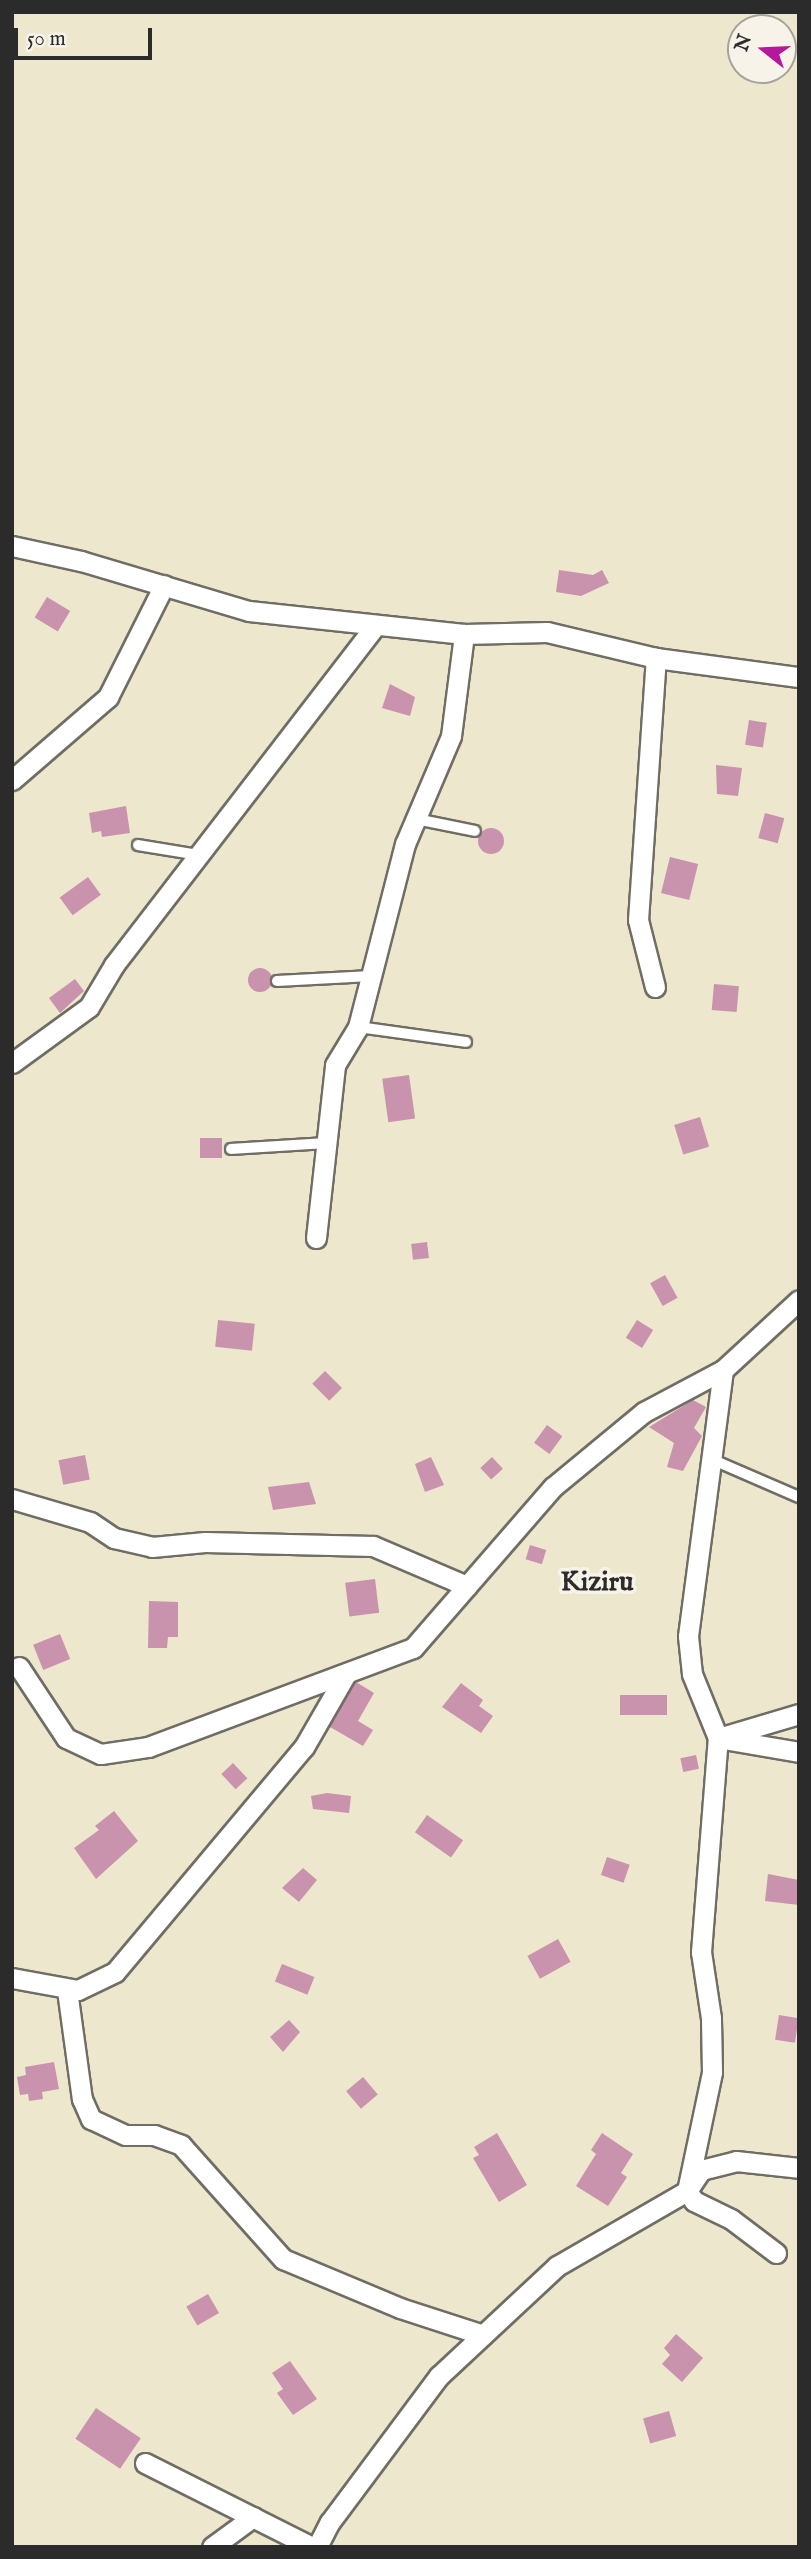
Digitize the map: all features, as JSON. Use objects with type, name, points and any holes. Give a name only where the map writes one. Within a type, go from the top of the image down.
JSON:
[{"type":"street","points":[[12,546],[164,585],[249,611],[464,634],[547,632],[656,657],[799,677]]},
{"type":"street","points":[[12,780],[108,697],[164,585]]},
{"type":"street","points":[[16,1058],[89,1007],[114,965],[376,625]]},
{"type":"street","points":[[316,1238],[335,1065],[358,1027],[416,819],[451,736],[464,634]]},
{"type":"street","points":[[655,987],[638,920],[656,657]]},
{"type":"street","points":[[19,1667],[66,1738],[102,1755],[148,1747],[413,1648],[553,1487],[644,1412],[723,1370],[799,1300]]},
{"type":"street","points":[[723,1370],[688,1636],[692,1674],[718,1738],[701,1952],[711,2018],[712,2072],[687,2191],[694,2201],[731,2219],[776,2253]]},
{"type":"street","points":[[12,1499],[90,1522],[114,1538],[152,1547],[205,1542],[373,1546],[467,1586]]},
{"type":"street","points":[[12,1978],[78,1990],[115,1972],[304,1747],[346,1674]]},
{"type":"street","points":[[718,1738],[799,1714]]},
{"type":"street","points":[[718,1738],[799,1752]]},
{"type":"street","points":[[67,1990],[82,2099],[91,2119],[126,2135],[154,2135],[181,2145],[283,2259],[400,2308],[483,2335]]},
{"type":"street","points":[[145,2463],[314,2547],[439,2376],[557,2266],[687,2191],[701,2171],[736,2161],[799,2168]]},
{"type":"street","points":[[212,2547],[253,2517]]},
{"type":"lane","points":[[416,819],[475,831]]},
{"type":"lane","points":[[138,845],[199,855]]},
{"type":"lane","points":[[277,981],[371,976]]},
{"type":"lane","points":[[358,1027],[466,1042]]},
{"type":"lane","points":[[231,1149],[326,1143]]},
{"type":"lane","points":[[710,1459],[799,1497]]},
{"type":"building","points":[[559,570],[593,575],[602,570],[609,583],[581,596],[556,592]]},
{"type":"building","points":[[47,597],[70,611],[58,631],[35,618]]},
{"type":"building","points":[[390,684],[415,697],[410,716],[382,708]]},
{"type":"building","points":[[749,720],[767,723],[763,748],[745,745]]},
{"type":"building","points":[[716,765],[742,768],[738,796],[717,794]]},
{"type":"building","points":[[126,806],[130,833],[102,837],[101,831],[92,833],[89,813]]},
{"type":"building","points":[[765,813],[784,818],[778,843],[758,838]]},
{"type":"building","points":[[491,828],[500,832],[504,841],[500,850],[491,854],[482,850],[478,841],[482,832]]},
{"type":"building","points":[[670,857],[698,864],[689,900],[661,893]]},
{"type":"building","points":[[88,877],[101,895],[73,915],[60,898]]},
{"type":"building","points":[[260,968],[269,971],[272,980],[269,989],[260,992],[251,989],[248,980],[251,971]]},
{"type":"building","points":[[75,979],[84,991],[60,1013],[49,998]]},
{"type":"building","points":[[714,984],[739,986],[737,1012],[712,1010]]},
{"type":"building","points":[[409,1075],[415,1119],[388,1122],[382,1079]]},
{"type":"building","points":[[700,1117],[709,1147],[683,1155],[674,1125]]},
{"type":"building","points":[[200,1138],[222,1138],[222,1158],[200,1158]]},
{"type":"building","points":[[427,1242],[429,1258],[413,1260],[411,1244]]},
{"type":"building","points":[[665,1275],[678,1298],[663,1306],[650,1283]]},
{"type":"building","points":[[218,1320],[255,1324],[252,1351],[215,1347]]},
{"type":"building","points":[[637,1320],[653,1330],[642,1348],[626,1338]]},
{"type":"building","points":[[325,1371],[342,1388],[329,1401],[312,1384]]},
{"type":"building","points":[[693,1400],[706,1407],[694,1428],[702,1436],[683,1471],[667,1467],[674,1443],[649,1427]]},
{"type":"building","points":[[547,1425],[562,1436],[549,1454],[534,1443]]},
{"type":"building","points":[[85,1455],[90,1480],[63,1485],[58,1460]]},
{"type":"building","points":[[431,1457],[444,1485],[425,1492],[415,1464]]},
{"type":"building","points":[[492,1457],[503,1469],[491,1480],[480,1468]]},
{"type":"building","points":[[309,1482],[316,1504],[273,1510],[268,1487]]},
{"type":"building","points":[[530,1545],[546,1550],[542,1564],[526,1559]]},
{"type":"building","points":[[375,1579],[379,1613],[349,1616],[345,1583]]},
{"type":"building","points":[[149,1601],[178,1602],[178,1637],[168,1637],[167,1648],[148,1648]]},
{"type":"building","points":[[60,1634],[70,1659],[43,1670],[33,1645]]},
{"type":"building","points":[[356,1682],[374,1693],[358,1721],[373,1730],[363,1746],[330,1727]]},
{"type":"building","points":[[461,1683],[483,1700],[479,1706],[493,1716],[481,1733],[442,1707]]},
{"type":"building","points":[[620,1695],[667,1695],[667,1715],[620,1715]]},
{"type":"building","points":[[696,1755],[699,1769],[683,1772],[680,1758]]},
{"type":"building","points":[[233,1763],[247,1778],[236,1789],[221,1774]]},
{"type":"building","points":[[327,1793],[351,1796],[349,1813],[313,1809],[311,1796]]},
{"type":"building","points":[[114,1811],[138,1841],[96,1879],[74,1848],[99,1830],[95,1826]]},
{"type":"building","points":[[427,1815],[463,1840],[451,1857],[415,1832]]},
{"type":"building","points":[[607,1857],[630,1865],[624,1883],[601,1875]]},
{"type":"building","points":[[303,1868],[317,1880],[299,1902],[282,1888]]},
{"type":"building","points":[[768,1874],[799,1880],[799,1905],[765,1901]]},
{"type":"building","points":[[558,1939],[571,1962],[540,1979],[527,1956]]},
{"type":"building","points":[[282,1964],[314,1977],[307,1995],[275,1982]]},
{"type":"building","points":[[779,2015],[799,2018],[795,2043],[775,2040]]},
{"type":"building","points":[[289,2020],[300,2032],[283,2052],[270,2037]]},
{"type":"building","points":[[54,2062],[59,2089],[42,2092],[43,2099],[29,2101],[28,2094],[20,2095],[17,2077],[26,2075],[25,2067]]},
{"type":"building","points":[[363,2077],[378,2095],[361,2109],[346,2091]]},
{"type":"building","points":[[497,2133],[527,2185],[499,2202],[473,2158],[479,2155],[474,2147]]},
{"type":"building","points":[[602,2133],[633,2154],[621,2173],[627,2177],[608,2206],[576,2186],[596,2154],[591,2150]]},
{"type":"building","points":[[208,2294],[219,2313],[197,2326],[186,2306]]},
{"type":"building","points":[[676,2334],[703,2358],[682,2382],[662,2364],[670,2355],[664,2348]]},
{"type":"building","points":[[290,2361],[317,2399],[293,2415],[277,2393],[283,2389],[272,2373]]},
{"type":"building","points":[[96,2408],[141,2438],[120,2469],[75,2439]]},
{"type":"building","points":[[669,2411],[676,2436],[650,2443],[643,2418]]},
{"type":"district","name":"Kiziru","points":[[597,1583]]}]
